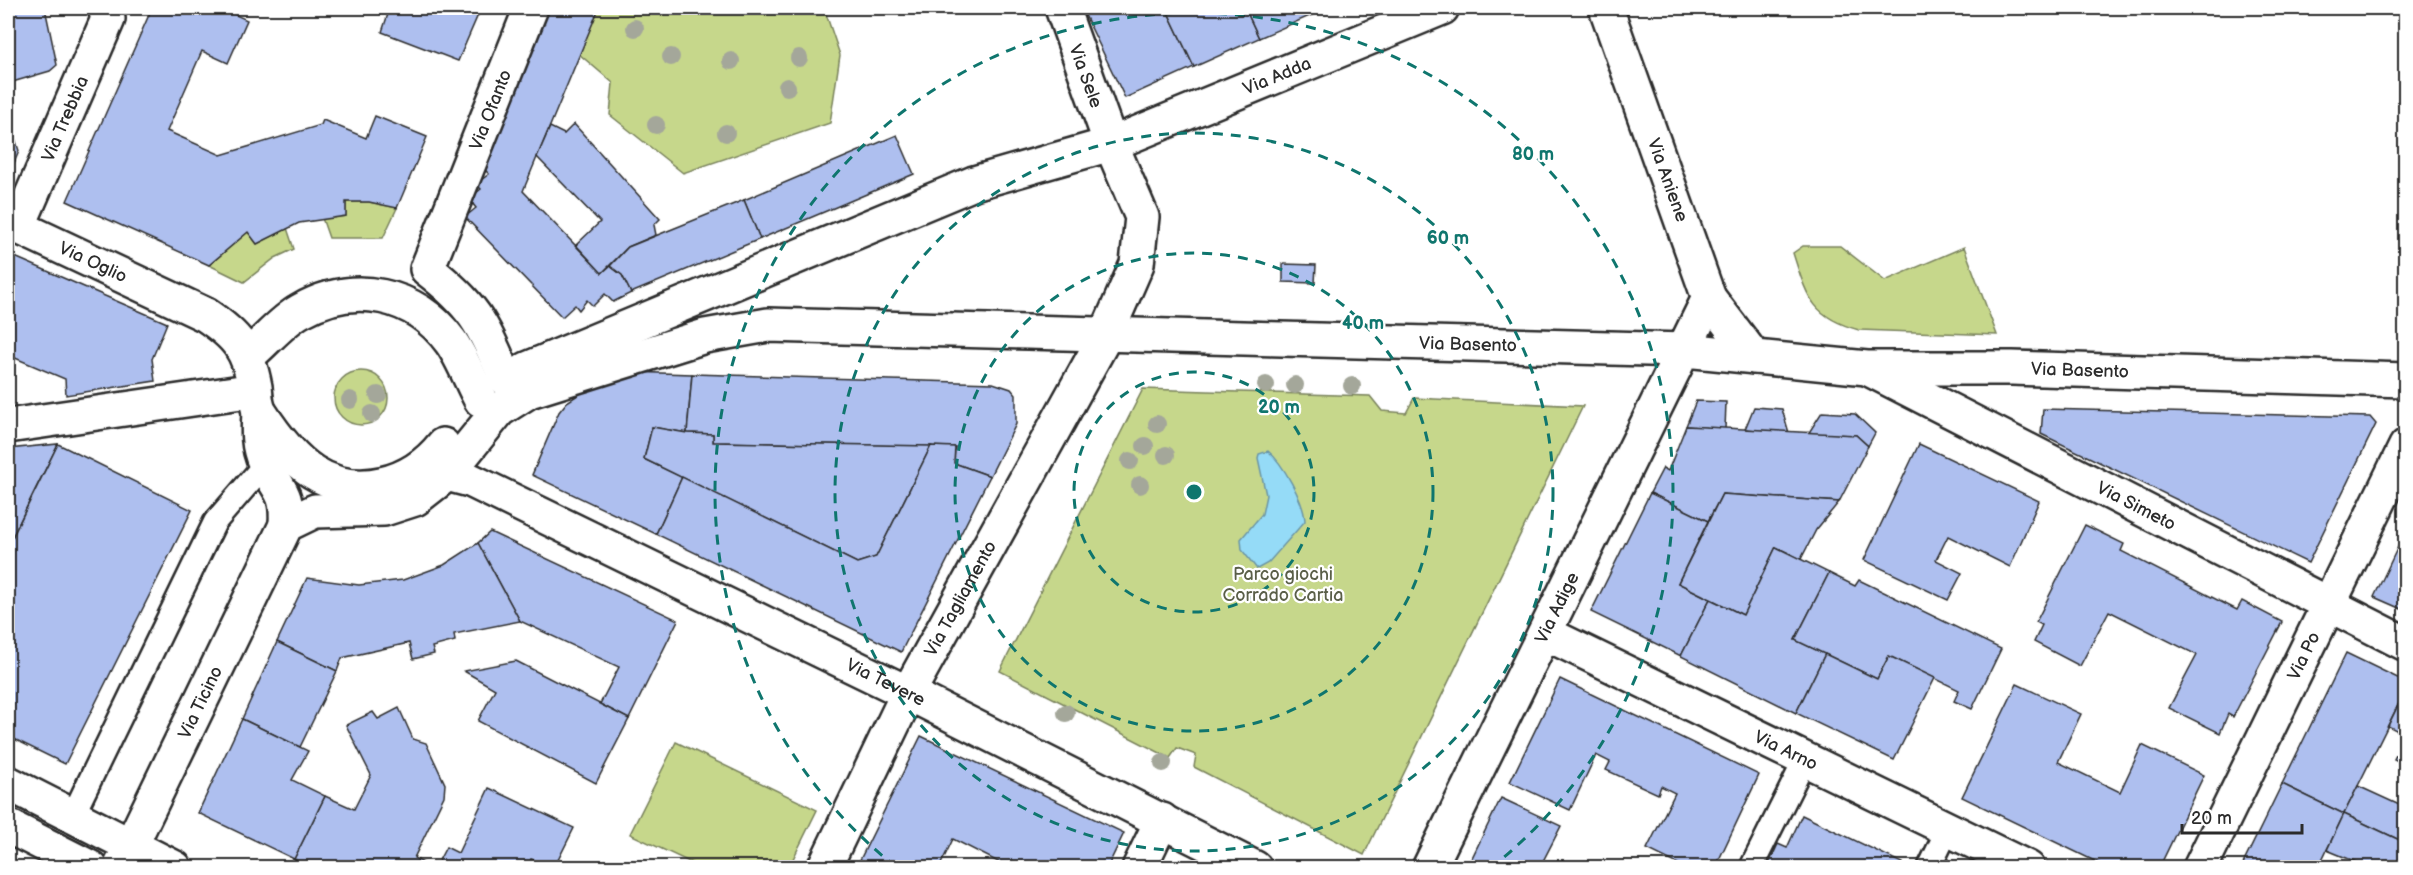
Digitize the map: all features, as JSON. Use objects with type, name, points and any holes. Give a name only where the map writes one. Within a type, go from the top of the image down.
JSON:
[{"type":"street","name":"Via Trebbia","points":[[13,225],[108,19],[105,8]]},
{"type":"street","name":"Via Ofanto","points":[[506,379],[483,325],[473,311],[427,269],[531,8]]},
{"type":"street","name":"Via Sele","points":[[1062,8],[1111,144],[1142,217],[1137,264],[1106,336]]},
{"type":"street","name":"Via Adda","points":[[481,400],[506,379],[974,183],[1111,144],[1439,8]]},
{"type":"street","name":"Via Aniene","points":[[1606,8],[1709,298],[1754,357]]},
{"type":"street","name":"Via Oglio","points":[[13,225],[206,315],[229,330],[248,356]]},
{"type":"street","points":[[743,279],[737,291],[735,304],[746,328]]},
{"type":"street","points":[[257,401],[293,455],[313,472],[343,485],[378,486],[404,477],[426,464],[481,400],[453,345],[438,325],[419,310],[396,298],[363,293],[329,297],[298,312],[248,356],[257,401],[257,440],[265,464],[281,488],[287,504],[286,525]]},
{"type":"street","points":[[1685,350],[1709,298]]},
{"type":"street","name":"Via Basento","points":[[286,525],[315,511],[384,509],[416,499],[447,474],[499,410],[529,391],[705,336],[768,325],[1685,350],[1867,368],[2012,368],[2406,380]]},
{"type":"street","name":"Via Tagliamento","points":[[824,867],[909,693],[1106,336]]},
{"type":"street","name":"Via Adige","points":[[1429,867],[1685,350]]},
{"type":"street","name":"Via Simeto","points":[[1867,368],[2406,644]]},
{"type":"street","points":[[8,426],[163,405],[257,401]]},
{"type":"street","name":"Via Po","points":[[2200,867],[2406,446]]},
{"type":"street","name":"Via Tevere","points":[[447,474],[470,480],[909,693],[1255,867]]},
{"type":"street","name":"Via Ticino","points":[[126,856],[286,525]]},
{"type":"street","name":"Via Arno","points":[[1545,633],[2028,867]]},
{"type":"street","points":[[8,783],[73,815],[126,856],[175,867]]},
{"type":"street","points":[[1139,867],[1162,820]]},
{"type":"street","points":[[8,826],[91,867]]},
{"type":"lane","points":[[73,815],[215,522],[265,464]]},
{"type":"lane","points":[[1751,867],[1805,760]]},
{"type":"lane","points":[[1929,867],[1948,829]]},
{"type":"green space","points":[[599,8],[824,8],[840,55],[830,123],[683,173],[610,115],[613,83],[579,54]]},
{"type":"green space","points":[[346,202],[369,202],[397,208],[383,238],[329,238],[322,218],[346,216]]},
{"type":"green space","points":[[287,228],[294,249],[275,258],[244,282],[209,265],[248,232],[257,244]]},
{"type":"green space","points":[[1803,246],[1840,246],[1885,281],[1964,247],[1997,335],[1859,330],[1843,325],[1830,319],[1821,311],[1807,293],[1793,253]]},
{"type":"green space","points":[[356,371],[366,371],[376,375],[384,383],[388,398],[384,413],[376,421],[366,425],[356,425],[346,421],[338,413],[334,403],[334,393],[338,383],[346,375]]},
{"type":"green space","name":"Parco giochi Corrado Cartia","points":[[1143,389],[1370,396],[1382,411],[1406,413],[1414,398],[1583,406],[1364,855],[1194,767],[1196,755],[1177,748],[1170,758],[1000,671]]},
{"type":"green space","points":[[676,742],[817,810],[789,867],[700,867],[630,834]]},
{"type":"water","points":[[1268,451],[1292,483],[1305,521],[1268,563],[1257,569],[1242,550],[1241,539],[1262,514],[1266,495],[1258,458],[1259,454]]},
{"type":"building","points":[[24,8],[45,8],[57,65],[50,71],[9,83],[12,93],[8,95],[8,13]]},
{"type":"building","points":[[152,8],[221,8],[247,20],[228,63],[202,51],[167,131],[221,155],[321,125],[323,120],[366,138],[375,116],[427,137],[397,208],[369,202],[346,202],[346,216],[299,223],[257,244],[248,232],[209,265],[67,201]]},
{"type":"building","points":[[390,8],[402,8],[413,12],[415,8],[481,8],[458,61],[382,32]]},
{"type":"building","points":[[548,8],[599,8],[523,191],[602,273],[610,266],[622,275],[631,293],[613,302],[605,294],[593,306],[587,300],[579,310],[575,305],[562,317],[465,217],[476,208],[469,199],[481,189],[476,184],[489,174],[483,168]]},
{"type":"building","points":[[1090,8],[1166,8],[1194,67],[1125,98],[1084,13]]},
{"type":"building","points":[[1166,8],[1245,8],[1259,38],[1194,67]]},
{"type":"building","points":[[1245,8],[1328,8],[1259,38]]},
{"type":"building","points":[[8,116],[19,151],[8,178]]},
{"type":"building","points":[[574,124],[660,219],[654,225],[656,235],[628,247],[602,273],[576,245],[600,222],[537,157],[550,127],[564,134]]},
{"type":"building","points":[[897,135],[914,174],[760,239],[744,200]]},
{"type":"building","points":[[744,200],[760,239],[631,293],[622,275],[610,266],[628,247]]},
{"type":"building","points":[[8,254],[167,323],[152,359],[155,381],[66,395],[65,379],[8,355]]},
{"type":"building","points":[[1283,264],[1316,265],[1315,283],[1283,282]]},
{"type":"building","points":[[628,372],[692,374],[687,433],[652,427],[644,459],[682,477],[656,534],[532,475],[559,412],[567,402],[584,391]]},
{"type":"building","points":[[692,374],[993,383],[1011,389],[1016,395],[1016,424],[990,476],[954,463],[955,447],[713,442],[713,434],[687,433]]},
{"type":"building","points":[[1696,401],[1726,402],[1725,429],[1686,426]]},
{"type":"building","points":[[1754,407],[1782,409],[1789,433],[1745,429]]},
{"type":"building","points":[[2043,409],[2370,417],[2376,424],[2308,563],[2041,434]]},
{"type":"building","points":[[1822,412],[1855,414],[1875,433],[1868,446],[1856,435],[1808,434]]},
{"type":"building","points":[[1686,426],[1856,435],[1868,446],[1839,502],[1722,494],[1708,521],[1650,493],[1663,468],[1668,471]]},
{"type":"building","points":[[652,427],[687,433],[713,434],[713,442],[931,446],[876,557],[857,563],[644,459]]},
{"type":"building","points":[[58,444],[33,494],[8,546],[8,449]]},
{"type":"building","points":[[58,444],[192,510],[65,764],[8,736],[8,546]]},
{"type":"building","points":[[1919,444],[2039,501],[2010,567],[1948,536],[1936,560],[1962,573],[1948,600],[1864,560]]},
{"type":"building","points":[[931,446],[955,447],[954,463],[990,476],[901,652],[656,534],[682,477],[857,563],[876,557]]},
{"type":"building","points":[[1650,493],[1708,521],[1678,583],[1710,599],[1681,656],[1591,612]]},
{"type":"building","points":[[1722,494],[1839,502],[1816,530],[1801,559],[1776,547],[1743,615],[1678,583]]},
{"type":"building","points":[[2085,525],[2124,544],[2121,551],[2237,610],[2242,601],[2282,622],[2233,717],[2228,714],[2220,733],[2169,708],[2197,655],[2109,611],[2080,666],[2034,642],[2042,625],[2036,622]]},
{"type":"building","points":[[2406,530],[2406,611],[2374,597]]},
{"type":"building","points":[[490,532],[678,620],[629,719],[600,704],[619,667],[520,621],[478,543]]},
{"type":"building","points":[[478,543],[520,621],[454,634],[455,641],[432,647],[434,654],[413,659],[409,643],[342,658],[337,671],[277,642],[307,578],[359,585],[403,580],[444,565]]},
{"type":"building","points":[[1776,547],[1829,573],[1795,640],[1825,654],[1796,713],[1681,656],[1710,599],[1743,615]]},
{"type":"building","points":[[1829,573],[1855,586],[1859,580],[2001,649],[1972,709],[1954,701],[1959,690],[1889,656],[1877,679],[1795,640]]},
{"type":"building","points":[[277,642],[337,671],[300,747],[242,719]]},
{"type":"building","points":[[2346,653],[2406,682],[2406,689],[2344,814],[2282,784]]},
{"type":"building","points":[[1825,654],[1877,679],[1889,656],[1935,678],[1894,760],[1796,713]]},
{"type":"building","points":[[516,661],[629,719],[596,783],[478,721],[495,689],[464,671]]},
{"type":"building","points":[[1560,679],[1759,775],[1715,868],[1686,868],[1647,849],[1675,793],[1661,786],[1658,794],[1606,770],[1610,762],[1596,755],[1570,810],[1510,782]]},
{"type":"building","points":[[2017,684],[2081,714],[2058,762],[2120,792],[2142,745],[2204,775],[2159,868],[2109,868],[1962,797]]},
{"type":"building","points":[[2406,689],[2406,735],[2388,726]]},
{"type":"building","points":[[399,708],[413,739],[426,743],[445,784],[444,796],[414,858],[432,868],[310,868],[294,859],[325,796],[354,809],[371,775],[346,725],[373,712],[378,719]]},
{"type":"building","points":[[242,719],[308,751],[292,780],[325,796],[294,859],[198,813]]},
{"type":"building","points":[[921,736],[1124,833],[1107,868],[1010,868],[953,839],[939,868],[856,868]]},
{"type":"building","points":[[2406,736],[2406,765],[2394,759]]},
{"type":"building","points":[[2282,784],[2344,814],[2318,868],[2241,868]]},
{"type":"building","points":[[2358,786],[2406,808],[2406,843],[2344,814]]},
{"type":"building","points":[[489,788],[574,828],[554,868],[531,859],[527,868],[435,868],[446,847],[458,853]]},
{"type":"building","points":[[1501,798],[1561,826],[1541,865],[1546,868],[1467,868]]},
{"type":"building","points":[[2344,814],[2406,843],[2406,868],[2371,868],[2327,850]]},
{"type":"building","points":[[1802,815],[1902,863],[1900,868],[1767,868],[1778,844],[1787,848]]}]
